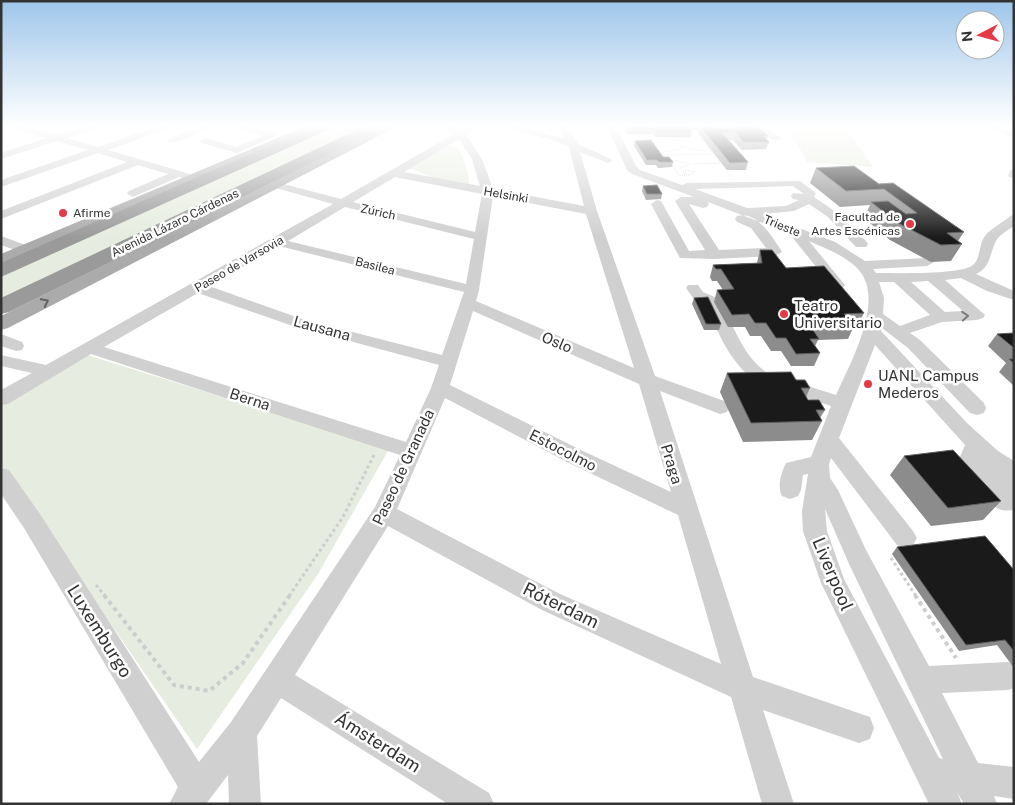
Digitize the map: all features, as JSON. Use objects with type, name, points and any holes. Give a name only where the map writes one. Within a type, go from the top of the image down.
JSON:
[{"type":"highway","points":[[222,172],[232,164]]},
{"type":"highway","name":"Avenida Lázaro Cárdenas","points":[[1,271],[241,164]]},
{"type":"highway","name":"Avenida Lázaro Cárdenas","points":[[3,312],[302,164]]},
{"type":"main road","points":[[1,261],[164,190],[185,176],[217,164]]},
{"type":"main road","points":[[3,312],[318,164]]},
{"type":"street","points":[[1,184],[58,164]]},
{"type":"street","points":[[1,215],[133,164]]},
{"type":"street","points":[[142,164],[185,176]]},
{"type":"street","name":"Paseo de Varsovia","points":[[1,399],[277,242],[406,164]]},
{"type":"street","name":"Paseo de Granada","points":[[191,796],[242,733],[278,680],[384,513],[440,388],[470,297],[488,192],[479,164]]},
{"type":"street","name":"Praga","points":[[579,164],[778,804]]},
{"type":"street","points":[[629,164],[631,168],[642,175],[649,184],[674,193],[688,185],[797,184],[810,193],[808,199],[798,208],[742,211]]},
{"type":"street","name":"Helsinki","points":[[392,173],[592,211]]},
{"type":"street","name":"Trieste","points":[[642,175],[688,185],[717,206],[742,211],[793,231],[840,250],[862,264],[871,278],[876,298],[871,322]]},
{"type":"street","points":[[133,192],[185,176]]},
{"type":"street","name":"Zúrich","points":[[276,185],[342,204],[481,237]]},
{"type":"street","points":[[688,185],[791,195],[808,199],[828,211],[861,244]]},
{"type":"street","points":[[150,186],[164,190]]},
{"type":"street","points":[[657,204],[684,254],[715,255],[774,253],[775,251],[755,224],[717,206],[681,200],[715,255]]},
{"type":"street","points":[[964,274],[978,268],[986,254],[989,241],[1014,219]]},
{"type":"street","points":[[793,231],[849,298]]},
{"type":"street","points":[[1,240],[26,250]]},
{"type":"street","name":"Basilea","points":[[277,242],[470,297]]},
{"type":"street","points":[[862,264],[929,269],[964,274],[992,288],[1014,296]]},
{"type":"street","points":[[871,278],[897,277],[929,269]]},
{"type":"street","points":[[898,333],[909,327],[941,317],[976,315],[977,313],[929,269]]},
{"type":"street","points":[[897,277],[941,317]]},
{"type":"street","name":"Lausana","points":[[197,288],[296,322],[449,362]]},
{"type":"street","points":[[693,288],[698,296],[712,301],[740,360],[750,370],[761,376],[842,403]]},
{"type":"street","name":"Oslo","points":[[470,297],[646,380],[720,407]]},
{"type":"street","points":[[871,322],[898,333],[914,344],[978,408]]},
{"type":"street","points":[[871,322],[983,450],[995,475],[1014,491]]},
{"type":"street","name":"Liverpool","points":[[871,322],[828,439],[819,472],[813,511],[815,531],[833,583],[946,804]]},
{"type":"street","name":"Berna","points":[[90,348],[411,451]]},
{"type":"street","points":[[1,360],[48,371]]},
{"type":"street","name":"Estocolmo","points":[[440,388],[686,510]]},
{"type":"street","points":[[828,439],[905,538]]},
{"type":"street","points":[[983,450],[1014,470]]},
{"type":"street","points":[[983,450],[969,459],[971,463],[1000,498],[1005,502],[1014,502]]},
{"type":"street","points":[[790,490],[793,469],[819,472],[858,558],[921,680],[974,790]]},
{"type":"street","name":"Luxemburgo","points":[[1,476],[32,521],[191,796]]},
{"type":"street","name":"Róterdam","points":[[384,513],[551,602],[742,688],[858,728]]},
{"type":"street","points":[[921,680],[1008,676]]},
{"type":"street","name":"Ámsterdam","points":[[278,680],[478,804]]},
{"type":"street","points":[[242,733],[245,804]]},
{"type":"street","points":[[931,773],[974,790],[1014,783]]},
{"type":"path","points":[[671,164],[688,185]]},
{"type":"path","points":[[674,169],[691,164],[704,164]]},
{"type":"path","points":[[721,164],[731,175],[732,185]]},
{"type":"path","points":[[680,168],[694,172],[690,175],[688,185]]},
{"type":"path","points":[[686,171],[683,172],[688,185]]},
{"type":"path","points":[[90,579],[174,684],[209,691],[244,664],[344,517],[376,453],[366,450]]},
{"type":"path","points":[[891,558],[969,678]]},
{"type":"shaded area","points":[[242,164],[295,164],[1,307],[1,271]]},
{"type":"shaded area","points":[[413,164],[465,164],[469,184],[444,182],[407,167]]},
{"type":"shaded area","points":[[828,164],[871,164],[873,167]]},
{"type":"shaded area","points":[[84,354],[389,449],[318,574],[197,749],[1,465],[1,403]]},
{"type":"building","points":[[854,166],[879,184],[893,183],[964,232],[947,233],[962,244],[941,245],[898,223],[871,202],[888,201],[906,214],[917,213],[884,189],[846,191],[816,168]]},
{"type":"building","points":[[657,185],[662,194],[647,194],[643,186]]},
{"type":"building","name":"Teatro Universitario","points":[[760,250],[772,250],[786,268],[824,266],[864,313],[844,314],[854,326],[811,327],[819,339],[810,339],[820,353],[796,354],[786,338],[776,338],[766,323],[755,323],[749,314],[732,315],[717,290],[734,289],[721,269],[716,269],[713,265],[762,263]]},
{"type":"building","points":[[708,297],[721,324],[706,324],[694,298]]},
{"type":"building","points":[[1014,333],[1014,348],[997,334]]},
{"type":"building","points":[[791,372],[796,380],[805,380],[810,388],[801,388],[808,400],[819,400],[825,410],[816,410],[822,421],[751,423],[727,373]]},
{"type":"building","points":[[953,450],[1001,501],[948,508],[904,456]]},
{"type":"building","points":[[985,536],[1014,570],[1014,651],[1005,640],[966,645],[897,547]]},
{"type":"place","name":"Afirme","points":[[63,213]]},
{"type":"place","name":"Facultad de Artes Escénicas","points":[[910,224]]},
{"type":"place","name":"Teatro Universitario","points":[[784,314]]},
{"type":"place","name":"UANL Campus Mederos","points":[[868,384]]}]
